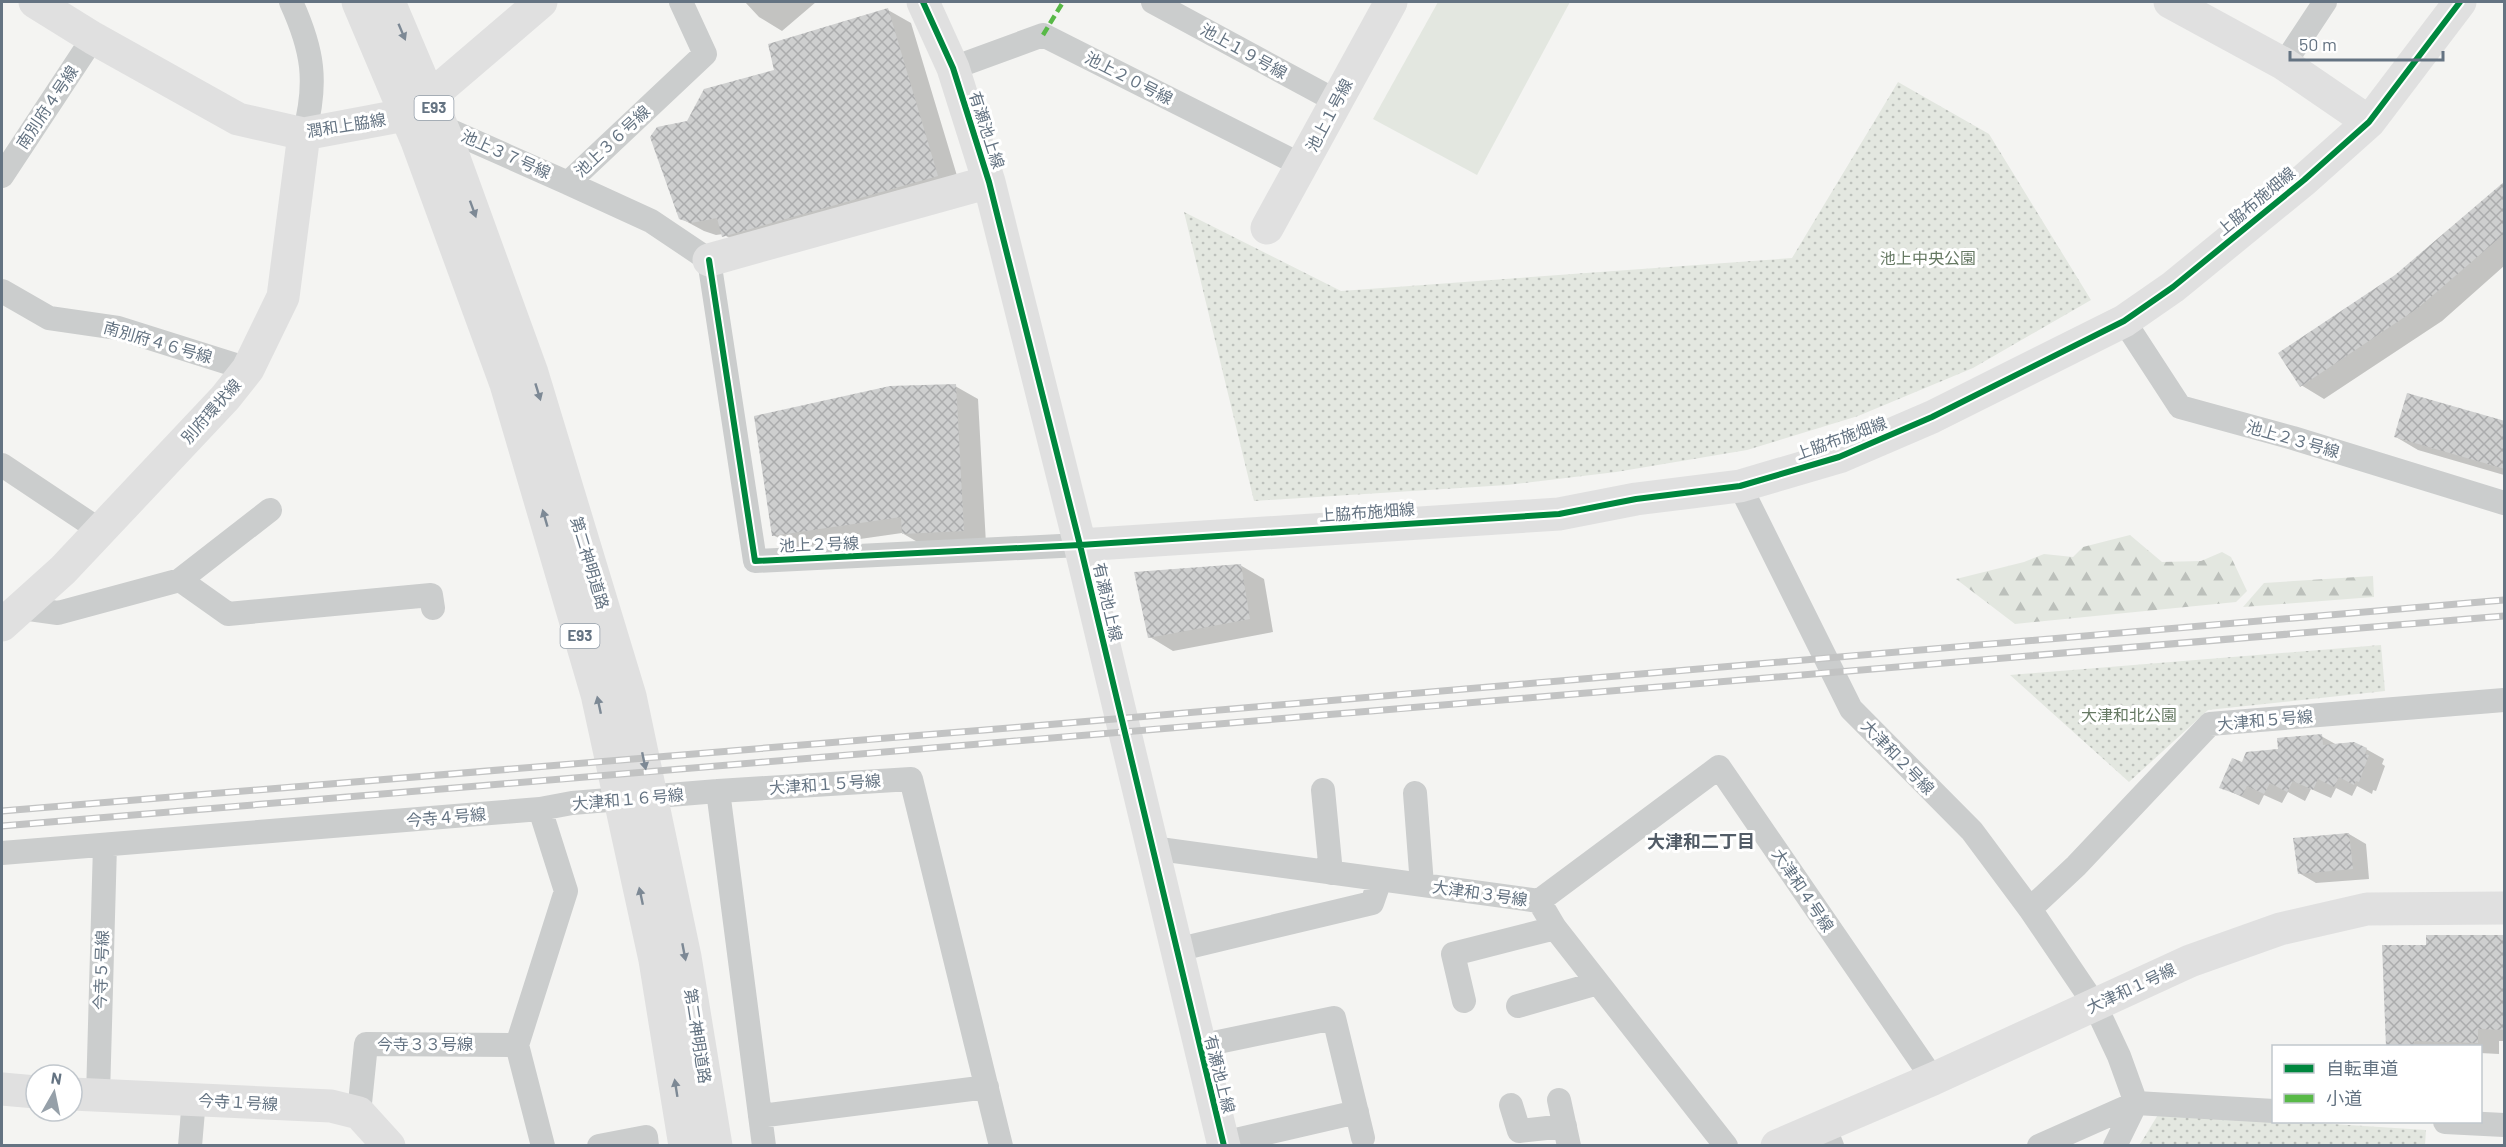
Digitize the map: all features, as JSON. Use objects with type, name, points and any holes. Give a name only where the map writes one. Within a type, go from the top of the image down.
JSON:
[{"type":"main road","name":"潤和上脇線","points":[[36,2],[93,38],[238,119],[304,134],[413,128],[541,2]]},
{"type":"main road","name":"第二神明道路","points":[[358,2],[413,128],[506,384],[597,694],[655,960],[685,1146]]},
{"type":"main road","name":"第二神明道路","points":[[388,2],[453,154],[532,373],[630,696],[685,957],[716,1146]]},
{"type":"main road","name":"有瀬池上線","points":[[923,2],[953,68],[989,182],[1080,544],[1223,1144]]},
{"type":"main road","name":"池上１号線","points":[[1267,228],[1391,2]]},
{"type":"main road","points":[[2170,2],[2284,64],[2369,122]]},
{"type":"main road","name":"上脇布施畑線","points":[[1080,544],[1559,514],[1636,499],[1740,486],[1839,457],[1932,417],[2124,321],[2182,280],[2369,122],[2460,2]]},
{"type":"main road","name":"別府環状線","points":[[12,616],[101,531],[225,398],[248,369],[283,297],[304,134]]},
{"type":"main road","points":[[709,260],[989,182]]},
{"type":"main road","name":"大津和１号線","points":[[1777,1146],[1827,1135],[1933,1079],[2190,960],[2280,929],[2367,909],[2505,909]]},
{"type":"main road","points":[[2,1089],[24,1091]]},
{"type":"main road","name":"今寺１号線","points":[[85,1095],[331,1106],[359,1113]]},
{"type":"main road","points":[[359,1113],[389,1146]]},
{"type":"street","points":[[291,2],[305,33],[313,68],[312,104],[304,134]]},
{"type":"street","name":"池上３６号線","points":[[681,2],[705,54],[568,183],[651,221],[709,260]]},
{"type":"street","name":"池上１９号線","points":[[1153,2],[1336,100]]},
{"type":"street","points":[[2284,64],[2325,2]]},
{"type":"street","name":"池上２０号線","points":[[953,68],[1043,35],[1301,165]]},
{"type":"street","name":"南別府４号線","points":[[4,166],[93,38]]},
{"type":"street","name":"池上３７号線","points":[[413,128],[463,134],[568,183]]},
{"type":"street","name":"池上２号線","points":[[709,260],[755,561],[1080,544]]},
{"type":"street","name":"南別府４６号線","points":[[2,291],[49,318],[118,328],[248,369]]},
{"type":"street","name":"池上２３号線","points":[[2124,321],[2180,407],[2293,438],[2505,503]]},
{"type":"street","points":[[3,468],[101,531]]},
{"type":"street","name":"大津和２号線","points":[[1740,486],[1851,709],[1972,831],[2030,909],[2095,1005],[2119,1056],[2136,1103]]},
{"type":"street","points":[[12,616],[58,613],[180,580],[270,510]]},
{"type":"street","points":[[180,580],[228,615],[431,595],[433,608]]},
{"type":"street","name":"大津和５号線","points":[[2030,909],[2076,866],[2210,724],[2505,700]]},
{"type":"street","name":"大津和４号線","points":[[1539,902],[1719,767],[1933,1079]]},
{"type":"street","name":"大津和１５号線","points":[[718,791],[911,779],[1001,1146]]},
{"type":"street","points":[[1323,790],[1331,873]]},
{"type":"street","points":[[718,791],[764,1146]]},
{"type":"street","name":"大津和１６号線","points":[[540,809],[572,803],[718,791]]},
{"type":"street","points":[[1415,792],[1422,885]]},
{"type":"street","points":[[540,809],[566,891],[517,1045],[543,1146]]},
{"type":"street","name":"今寺４号線","points":[[2,853],[540,809]]},
{"type":"street","name":"今寺５号線","points":[[85,1095],[105,845]]},
{"type":"street","name":"大津和３号線","points":[[1152,848],[1539,902],[1555,928],[1726,1146]]},
{"type":"street","points":[[1176,950],[1372,903],[1380,880]]},
{"type":"street","points":[[1464,1001],[1453,954],[1555,928]]},
{"type":"street","points":[[1518,1006],[1598,983]]},
{"type":"street","points":[[1199,1046],[1334,1018],[1363,1138]]},
{"type":"street","name":"今寺３３号線","points":[[359,1113],[366,1044],[517,1045]]},
{"type":"street","points":[[760,1116],[987,1087]]},
{"type":"street","points":[[190,1146],[194,1099]]},
{"type":"street","points":[[1512,1105],[1519,1131],[1567,1136],[1559,1100]]},
{"type":"street","points":[[2115,1146],[2136,1103]]},
{"type":"street","points":[[2039,1146],[2136,1103],[2272,1111]]},
{"type":"street","points":[[1223,1144],[1357,1112]]},
{"type":"street","points":[[2465,1123],[2505,1125]]},
{"type":"street","points":[[600,1146],[646,1137],[647,1146]]},
{"type":"green space","points":[[1438,2],[1570,2],[1477,175],[1373,119]]},
{"type":"green space","name":"池上中央公園","points":[[1898,82],[1989,134],[2091,300],[1973,368],[1858,416],[1747,450],[1616,472],[1507,485],[1254,501],[1184,212],[1341,291],[1792,258]]},
{"type":"green space","points":[[2130,535],[2162,562],[2201,561],[2222,552],[2231,557],[2247,591],[2236,602],[2015,624],[1956,579],[2024,562],[2044,554],[2073,557],[2083,547]]},
{"type":"green space","points":[[2373,576],[2374,597],[2243,607],[2264,583]]},
{"type":"green space","name":"大津和北公園","points":[[2381,645],[2385,691],[2208,710],[2129,782],[2010,675]]},
{"type":"green space","points":[[2159,1113],[2272,1120],[2272,1123],[2316,1123],[2426,1130],[2425,1145],[2139,1146]]},
{"type":"building","points":[[888,8],[938,176],[722,237],[717,218],[691,223],[679,219],[650,137],[657,127],[687,121],[704,89],[774,70],[768,44]]},
{"type":"building","points":[[2505,181],[2505,233],[2418,308],[2300,387],[2278,353],[2395,275]]},
{"type":"building","points":[[956,384],[964,531],[902,534],[901,517],[772,536],[754,416],[890,386]]},
{"type":"building","points":[[2407,393],[2505,421],[2505,469],[2394,437]]},
{"type":"building","points":[[1241,564],[1250,619],[1148,638],[1134,572]]},
{"type":"building","points":[[2322,734],[2323,745],[2354,742],[2367,748],[2365,754],[2369,755],[2359,782],[2356,781],[2354,785],[2339,777],[2334,787],[2318,779],[2313,790],[2293,781],[2287,792],[2270,783],[2264,794],[2247,786],[2242,796],[2219,788],[2232,758],[2242,762],[2246,752],[2278,749],[2277,738]]},
{"type":"building","points":[[2349,833],[2353,869],[2298,874],[2293,838]]},
{"type":"building","points":[[2426,935],[2505,935],[2505,1030],[2478,1029],[2478,1043],[2414,1041],[2414,1045],[2386,1045],[2382,945],[2426,945]]},
{"type":"railway","points":[[2,811],[1021,727],[2504,600]]},
{"type":"railway","points":[[2,826],[2504,616]]},
{"type":"marked path","points":[[1043,35],[1063,2]]},
{"type":"cycle path","points":[[923,2],[953,68],[989,182],[1080,545],[1224,1146]]},
{"type":"cycle path","points":[[709,260],[755,561],[1080,545],[1559,514],[1636,499],[1740,486],[1839,457],[1932,417],[2124,321],[2173,287],[2304,180],[2369,122],[2460,2]]},
{"type":"district","name":"大津和二丁目","points":[[1701,842]]}]
